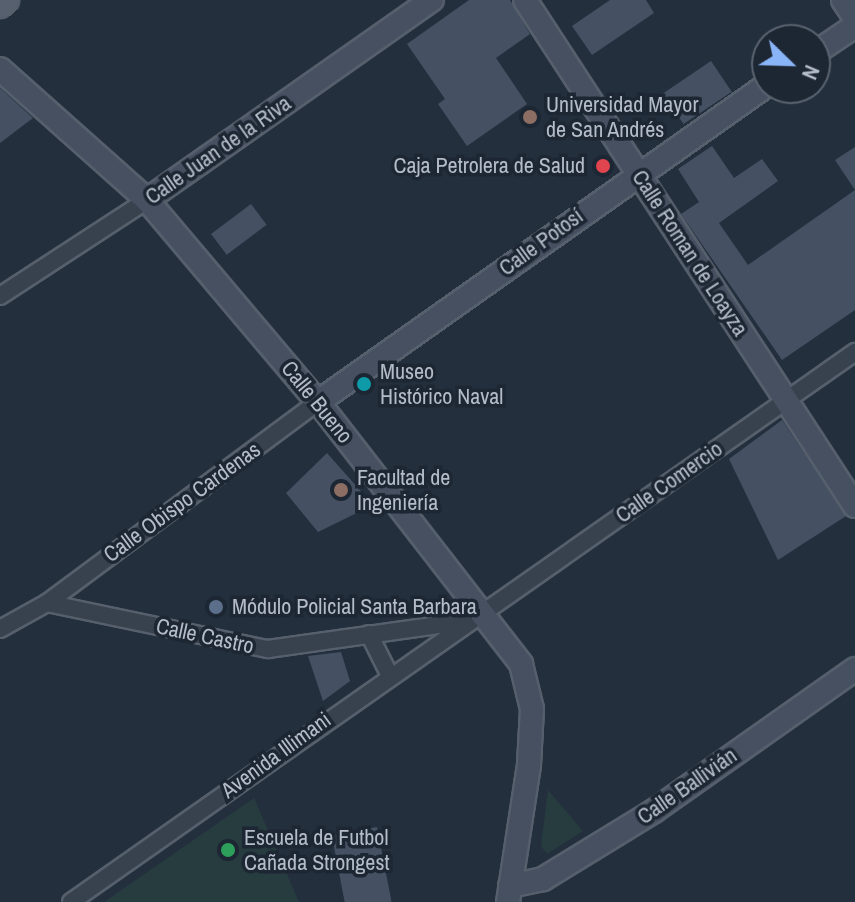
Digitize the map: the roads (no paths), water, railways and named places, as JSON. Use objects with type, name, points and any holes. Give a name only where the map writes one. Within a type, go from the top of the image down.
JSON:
[{"type":"main road","points":[[0,5],[6,0]]},
{"type":"main road","name":"Calle Juan de la Riva","points":[[147,200],[432,0]]},
{"type":"main road","name":"Calle Roman de Loayza","points":[[525,0],[855,506]]},
{"type":"main road","points":[[843,0],[855,18]]},
{"type":"main road","points":[[831,42],[855,26]]},
{"type":"main road","name":"Calle Bueno","points":[[0,69],[147,200],[318,402],[473,616],[521,664],[532,709],[509,894]]},
{"type":"main road","name":"Calle Potosí","points":[[318,402],[751,96]]},
{"type":"main road","name":"Calle Ballivián","points":[[509,894],[543,879],[654,811],[855,669]]},
{"type":"street","name":"Calle Juan de la Riva","points":[[0,296],[147,200]]},
{"type":"street","name":"Calle Comercio","points":[[473,616],[855,352]]},
{"type":"street","name":"Calle Obispo Cardenas","points":[[47,603],[318,402]]},
{"type":"street","name":"Calle Castro","points":[[47,603],[268,649],[473,616]]},
{"type":"street","points":[[0,629],[47,603]]},
{"type":"street","name":"Avenida Illimani","points":[[71,902],[473,616]]},
{"type":"street","points":[[369,634],[389,674]]},
{"type":"place","name":"Universidad Mayor de San Andrés","points":[[530,117]]},
{"type":"place","name":"Caja Petrolera de Salud","points":[[603,166]]},
{"type":"place","name":"Museo Histórico Naval","points":[[364,384]]},
{"type":"place","name":"Facultad de Ingeniería","points":[[341,490]]},
{"type":"place","name":"Módulo Policial Santa Barbara","points":[[216,607]]},
{"type":"place","name":"Escuela de Futbol Cañada Strongest","points":[[228,850]]}]
